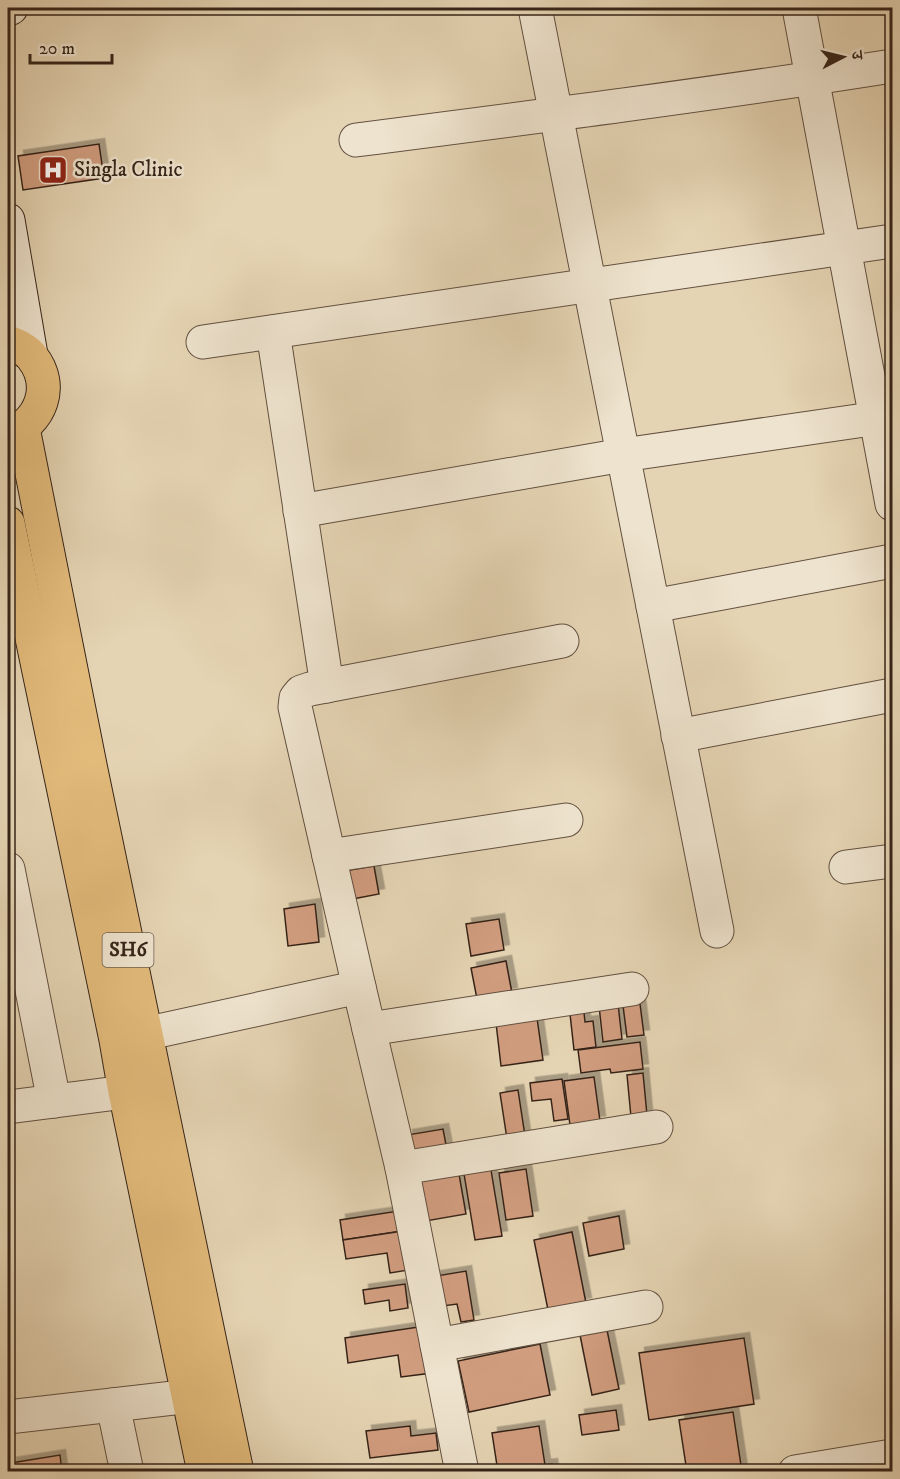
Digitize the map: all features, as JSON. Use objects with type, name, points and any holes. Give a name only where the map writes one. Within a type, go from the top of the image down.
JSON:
[{"type":"main road","name":"SH6","points":[[13,345],[40,371],[44,388],[40,405],[31,420],[15,431],[88,759],[131,1037],[125,1092],[204,1472]]},
{"type":"main road","name":"SH6","points":[[8,523],[131,1037],[221,1392],[237,1472]]},
{"type":"street","points":[[535,8],[717,931]]},
{"type":"street","points":[[799,8],[844,248],[884,417],[892,504]]},
{"type":"street","points":[[356,140],[812,79],[892,66]]},
{"type":"street","points":[[8,220],[13,345]]},
{"type":"street","points":[[203,342],[892,241]]},
{"type":"street","points":[[273,332],[327,686]]},
{"type":"street","points":[[300,511],[623,455],[884,417]]},
{"type":"street","points":[[653,606],[892,561]]},
{"type":"street","points":[[462,1472],[402,1168],[295,706],[296,698],[301,692],[562,641]]},
{"type":"street","points":[[678,736],[892,695]]},
{"type":"street","points":[[329,856],[566,820]]},
{"type":"street","points":[[846,867],[892,861]]},
{"type":"street","points":[[8,869],[54,1101]]},
{"type":"street","points":[[131,1037],[359,987]]},
{"type":"street","points":[[369,1029],[632,989]]},
{"type":"street","points":[[8,1107],[125,1092]]},
{"type":"street","points":[[402,1168],[656,1127]]},
{"type":"street","points":[[437,1345],[646,1307]]},
{"type":"street","points":[[8,1417],[221,1392]]},
{"type":"street","points":[[113,1405],[127,1472]]},
{"type":"street","points":[[795,1472],[892,1456]]},
{"type":"building","points":[[99,144],[104,178],[23,190],[18,156]]},
{"type":"building","points":[[374,866],[379,894],[342,901],[338,872]]},
{"type":"building","points":[[315,904],[319,942],[288,946],[284,909]]},
{"type":"building","points":[[499,919],[504,950],[471,956],[466,924]]},
{"type":"building","points":[[506,961],[512,993],[477,999],[471,968]]},
{"type":"building","points":[[617,995],[622,1039],[603,1042],[598,997]]},
{"type":"building","points":[[639,996],[644,1035],[627,1037],[622,998]]},
{"type":"building","points":[[583,1003],[585,1022],[593,1021],[596,1047],[574,1050],[569,1005]]},
{"type":"building","points":[[537,1018],[543,1060],[501,1066],[496,1023]]},
{"type":"building","points":[[640,1042],[643,1069],[611,1073],[610,1069],[581,1073],[578,1050]]},
{"type":"building","points":[[643,1073],[647,1115],[631,1117],[627,1075]]},
{"type":"building","points":[[594,1077],[600,1121],[570,1125],[564,1081]]},
{"type":"building","points":[[562,1079],[568,1119],[554,1121],[551,1099],[532,1101],[530,1083]]},
{"type":"building","points":[[518,1090],[525,1136],[507,1139],[500,1093]]},
{"type":"building","points":[[443,1129],[447,1150],[410,1156],[407,1135]]},
{"type":"building","points":[[490,1164],[502,1236],[475,1240],[463,1168]]},
{"type":"building","points":[[526,1169],[533,1216],[506,1220],[499,1173]]},
{"type":"building","points":[[459,1174],[466,1214],[420,1222],[413,1182]]},
{"type":"building","points":[[405,1210],[408,1230],[343,1240],[340,1220]]},
{"type":"building","points":[[619,1216],[624,1249],[589,1256],[583,1223]]},
{"type":"building","points":[[403,1231],[409,1270],[390,1273],[387,1253],[346,1259],[343,1240]]},
{"type":"building","points":[[572,1232],[586,1303],[548,1310],[534,1240]]},
{"type":"building","points":[[466,1271],[474,1320],[461,1322],[457,1304],[435,1307],[430,1277]]},
{"type":"building","points":[[405,1284],[408,1308],[390,1311],[389,1300],[365,1304],[363,1290]]},
{"type":"building","points":[[606,1325],[619,1389],[592,1395],[579,1330]]},
{"type":"building","points":[[425,1326],[432,1373],[401,1377],[398,1355],[348,1363],[345,1338]]},
{"type":"building","points":[[744,1338],[754,1404],[649,1420],[639,1353]]},
{"type":"building","points":[[540,1344],[550,1395],[469,1412],[458,1361]]},
{"type":"building","points":[[616,1410],[619,1430],[582,1435],[579,1415]]},
{"type":"building","points":[[733,1412],[742,1472],[687,1472],[679,1420]]},
{"type":"building","points":[[410,1426],[411,1436],[436,1433],[438,1450],[370,1458],[366,1431]]},
{"type":"building","points":[[539,1426],[545,1465],[552,1464],[553,1472],[498,1472],[492,1433]]},
{"type":"building","points":[[60,1455],[62,1472],[12,1472],[11,1463]]},
{"type":"place","name":"Singla Clinic","points":[[53,170]]}]
